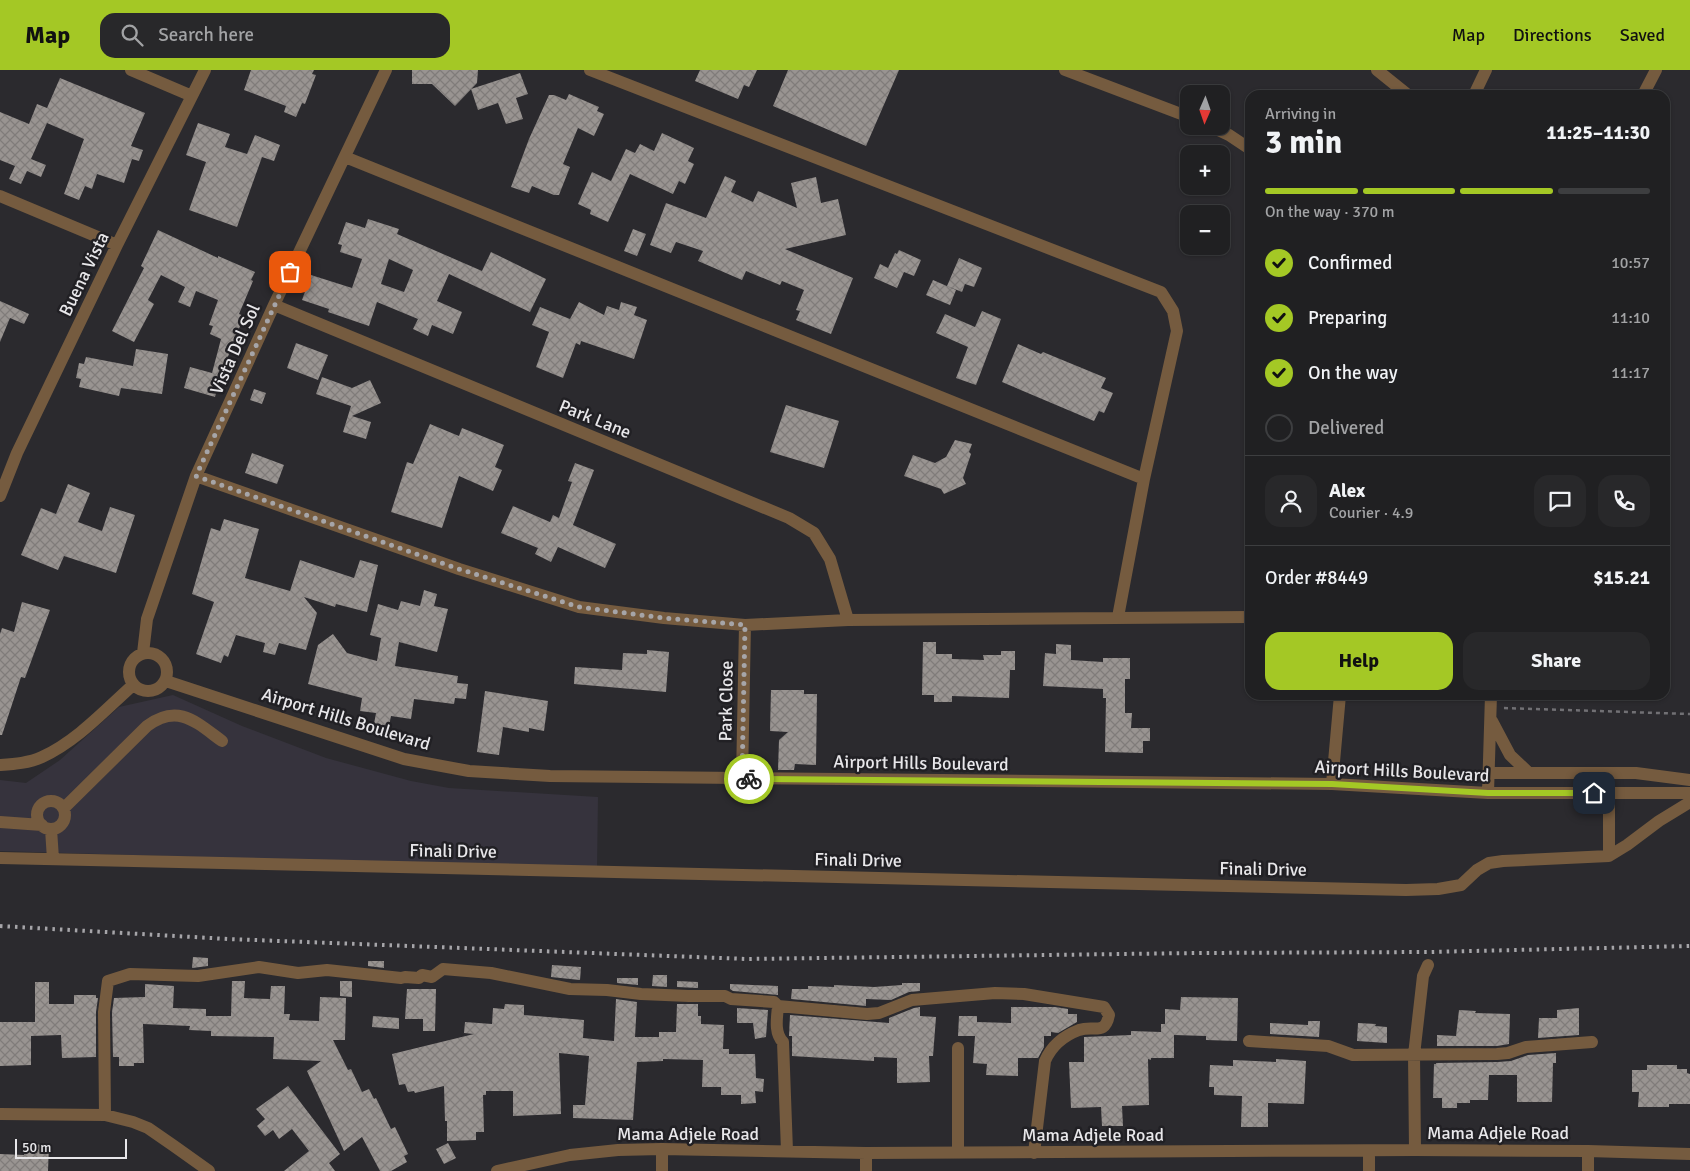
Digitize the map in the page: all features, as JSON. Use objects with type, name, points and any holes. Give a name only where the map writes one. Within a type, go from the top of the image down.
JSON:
[{"type":"street","points":[[131,70],[192,96]]},
{"type":"street","name":"Buena Vista","points":[[0,496],[17,453],[205,70]]},
{"type":"street","name":"Vista Del Sol","points":[[143,653],[147,618],[196,476],[274,305],[386,70]]},
{"type":"street","points":[[590,70],[1161,292],[1173,310],[1177,331],[1144,479],[1118,617]]},
{"type":"street","points":[[1065,70],[1180,114]]},
{"type":"street","points":[[1377,70],[1402,90]]},
{"type":"street","points":[[1476,90],[1486,70]]},
{"type":"street","points":[[1646,90],[1656,70]]},
{"type":"street","points":[[1227,135],[1245,146]]},
{"type":"street","points":[[345,156],[1144,479]]},
{"type":"street","points":[[0,196],[117,246]]},
{"type":"street","name":"Park Lane","points":[[274,305],[789,518],[814,533],[830,559],[848,620]]},
{"type":"street","points":[[196,476],[459,569],[579,607],[664,618],[745,625],[848,620],[1245,617]]},
{"type":"street","name":"Park Close","points":[[742,779],[745,625]]},
{"type":"street","points":[[143,653],[154,654],[166,664],[168,673],[166,681],[154,691],[140,690],[130,678],[129,670],[132,662],[143,653]]},
{"type":"street","name":"Airport Hills Boulevard","points":[[166,681],[404,758],[469,770],[550,776],[1332,784],[1488,793],[1690,793]]},
{"type":"street","points":[[0,765],[17,764],[40,758],[65,744],[134,685]]},
{"type":"street","points":[[1332,784],[1340,700]]},
{"type":"street","points":[[1490,707],[1510,756],[1529,773]]},
{"type":"street","points":[[1488,793],[1490,707]]},
{"type":"street","points":[[64,808],[147,726],[158,718],[172,715],[183,716],[193,720],[222,741]]},
{"type":"street","points":[[1488,773],[1636,773],[1690,780]]},
{"type":"street","points":[[1609,793],[1609,856]]},
{"type":"street","points":[[0,822],[46,827],[60,826],[65,817],[64,808],[56,801],[47,801],[39,807],[37,817],[46,827],[53,859]]},
{"type":"street","name":"Finali Drive","points":[[0,858],[1406,890],[1438,889],[1461,885],[1489,863],[1609,856],[1627,846],[1659,821],[1690,802]]},
{"type":"street","points":[[1415,1150],[1414,1055],[1423,976],[1428,965]]},
{"type":"street","points":[[105,1115],[104,1012],[108,981],[130,974],[198,976],[259,967],[298,973],[327,970],[401,978],[405,976],[419,978],[422,975],[432,977],[444,969],[491,973],[570,988],[642,994],[725,996],[731,999],[774,1002],[778,1006],[879,1013],[912,1000],[1011,993],[1104,1007],[1110,1015],[1108,1023],[1101,1029],[1080,1030],[1056,1044],[1050,1050],[1045,1061],[1034,1153]]},
{"type":"street","points":[[778,1006],[777,1028],[779,1038],[783,1042],[787,1151]]},
{"type":"street","points":[[1249,1041],[1328,1046],[1353,1055],[1391,1053],[1414,1055],[1496,1054],[1508,1053],[1526,1047],[1592,1042]]},
{"type":"street","points":[[958,1048],[958,1152]]},
{"type":"street","points":[[0,1114],[105,1115],[134,1122],[148,1128],[209,1171]]},
{"type":"street","points":[[662,1149],[662,1171]]},
{"type":"street","name":"Mama Adjele Road","points":[[498,1171],[570,1155],[618,1150],[662,1149],[866,1153],[1415,1150],[1588,1151],[1690,1154]]},
{"type":"street","points":[[1369,1150],[1369,1171]]},
{"type":"street","points":[[1588,1151],[1588,1171]]},
{"type":"street","points":[[866,1153],[866,1171]]},
{"type":"path","points":[[1490,707],[1690,714]]},
{"type":"shaded area","points":[[173,695],[242,726],[326,758],[411,781],[449,788],[598,797],[597,869],[0,851],[0,780],[26,783],[60,760],[119,707]]},
{"type":"building","points":[[251,70],[314,70],[312,74],[316,75],[305,104],[302,103],[296,117],[284,112],[286,106],[244,90]]},
{"type":"building","points":[[412,70],[478,70],[477,83],[455,106],[432,84],[412,84]]},
{"type":"building","points":[[700,70],[757,70],[749,87],[744,85],[738,99],[695,81]]},
{"type":"building","points":[[788,70],[899,70],[866,146],[773,106]]},
{"type":"building","points":[[520,73],[528,94],[516,98],[523,119],[506,124],[498,103],[478,110],[471,89]]},
{"type":"building","points":[[60,78],[145,113],[131,146],[143,150],[139,161],[132,159],[124,183],[97,174],[92,189],[85,186],[79,200],[64,194],[84,139],[47,123],[31,159],[46,165],[41,177],[27,171],[21,184],[9,179],[15,166],[0,160],[0,112],[29,124],[37,104],[47,108]]},
{"type":"building","points":[[569,94],[599,107],[597,111],[604,114],[594,136],[578,128],[563,164],[570,167],[559,195],[554,195],[532,186],[529,193],[511,187],[529,139],[549,95],[566,100]]},
{"type":"building","points":[[198,123],[230,134],[225,147],[247,154],[255,135],[280,145],[274,161],[262,157],[237,227],[189,210],[206,162],[186,155]]},
{"type":"building","points":[[662,133],[694,148],[688,161],[694,164],[685,184],[679,181],[673,194],[630,174],[608,222],[590,214],[591,210],[578,204],[592,172],[611,181],[626,149],[635,153],[640,144],[654,151]]},
{"type":"building","points":[[725,176],[736,181],[731,192],[753,202],[758,191],[797,208],[791,183],[816,177],[821,203],[838,199],[846,235],[785,249],[853,278],[831,334],[796,320],[800,311],[796,310],[804,290],[782,281],[780,285],[746,271],[742,280],[698,261],[703,251],[676,242],[671,253],[650,245],[666,203],[706,218]]},
{"type":"building","points":[[368,219],[399,229],[397,234],[482,271],[491,252],[546,279],[530,312],[449,274],[437,301],[462,312],[453,334],[432,325],[428,336],[413,329],[418,319],[377,302],[369,326],[328,312],[329,309],[302,300],[311,275],[352,288],[362,259],[340,252],[342,245],[338,244],[346,222],[365,228]],"holes":[[[389,259],[413,270],[404,292],[381,284]]]},
{"type":"building","points":[[633,229],[646,234],[637,256],[624,251]]},
{"type":"building","points":[[158,230],[218,258],[218,256],[255,272],[239,314],[244,316],[227,359],[233,361],[229,374],[222,372],[215,397],[184,388],[190,367],[212,373],[221,339],[210,334],[213,326],[209,325],[218,300],[196,291],[190,307],[178,302],[185,287],[161,275],[148,300],[154,304],[134,342],[112,331],[144,268],[141,266]]},
{"type":"building","points":[[899,250],[921,260],[914,276],[904,272],[897,288],[874,278],[880,264],[888,268],[895,253],[897,254]]},
{"type":"building","points":[[959,258],[982,268],[974,287],[965,284],[962,292],[947,286]]},
{"type":"building","points":[[933,280],[956,290],[950,305],[926,295]]},
{"type":"building","points":[[0,301],[29,314],[24,324],[10,318],[0,342]]},
{"type":"building","points":[[579,302],[604,315],[607,306],[619,310],[621,302],[637,307],[634,315],[647,320],[634,359],[581,341],[580,345],[576,343],[563,378],[536,367],[549,332],[532,325],[540,307],[570,319]]},
{"type":"building","points":[[982,311],[1001,319],[976,385],[956,378],[968,347],[936,333],[945,314],[975,327]]},
{"type":"building","points":[[296,343],[328,355],[318,380],[287,368]]},
{"type":"building","points":[[1018,344],[1041,354],[1043,352],[1106,378],[1101,388],[1113,393],[1104,413],[1099,411],[1094,421],[1002,382]]},
{"type":"building","points":[[136,349],[168,354],[162,394],[121,388],[119,396],[79,387],[81,379],[76,378],[79,363],[84,364],[86,357],[133,366]]},
{"type":"building","points":[[322,377],[352,388],[370,380],[381,403],[352,416],[371,422],[366,439],[343,432],[351,406],[316,394]]},
{"type":"building","points":[[254,389],[266,393],[262,404],[250,400]]},
{"type":"building","points":[[786,405],[839,421],[824,468],[770,452]]},
{"type":"building","points":[[430,424],[459,436],[462,428],[504,445],[495,467],[502,470],[493,491],[459,476],[442,528],[391,512],[407,462],[413,464]]},
{"type":"building","points":[[955,440],[972,444],[969,452],[971,454],[963,478],[966,484],[944,494],[941,489],[904,476],[913,455],[935,463],[946,457]]},
{"type":"building","points":[[252,453],[284,465],[277,484],[245,473]]},
{"type":"building","points":[[575,463],[594,470],[573,525],[616,544],[605,568],[558,547],[551,562],[535,554],[538,548],[501,533],[513,506],[550,522],[553,515],[559,518],[572,482],[568,481]]},
{"type":"building","points":[[68,484],[90,493],[78,522],[102,531],[110,507],[135,515],[116,573],[64,556],[58,570],[21,555],[41,508],[56,514]]},
{"type":"building","points":[[224,519],[259,529],[245,578],[290,591],[300,560],[354,578],[360,560],[378,565],[367,612],[336,604],[335,607],[304,597],[317,613],[306,650],[279,643],[275,655],[263,652],[265,643],[236,635],[228,657],[224,655],[221,663],[196,654],[214,602],[192,594],[211,528],[220,531]]},
{"type":"building","points":[[424,590],[437,594],[434,606],[448,609],[437,652],[399,642],[395,666],[458,676],[457,683],[468,684],[466,699],[455,698],[454,704],[414,699],[411,719],[391,716],[389,726],[374,724],[376,713],[360,711],[362,698],[308,684],[318,645],[333,634],[347,653],[377,661],[381,638],[370,635],[378,604],[398,610],[401,601],[420,606]]},
{"type":"building","points":[[22,602],[50,610],[25,678],[21,677],[2,735],[0,735],[0,634],[2,628],[14,632]]},
{"type":"building","points":[[923,642],[936,642],[936,654],[952,654],[952,659],[984,660],[983,655],[1001,655],[1001,651],[1015,651],[1015,670],[1010,670],[1009,698],[952,696],[952,702],[934,702],[934,695],[922,695]]},
{"type":"building","points":[[1056,644],[1071,645],[1071,660],[1103,662],[1103,658],[1130,658],[1130,679],[1125,679],[1125,713],[1132,713],[1131,728],[1150,728],[1150,741],[1143,741],[1143,753],[1105,752],[1106,698],[1103,698],[1103,689],[1043,686],[1045,653],[1056,654]]},
{"type":"building","points":[[647,650],[669,652],[666,692],[574,684],[575,667],[622,670],[623,653],[647,654]]},
{"type":"building","points":[[771,690],[804,690],[804,694],[817,694],[816,765],[795,764],[794,770],[778,770],[779,740],[788,732],[770,731]]},
{"type":"building","points":[[485,691],[548,701],[544,731],[529,728],[529,732],[503,727],[499,755],[477,752]]},
{"type":"building","points":[[193,957],[208,958],[208,966],[192,968]]},
{"type":"building","points":[[368,961],[384,961],[384,968],[368,966]]},
{"type":"building","points":[[552,965],[581,967],[580,980],[551,977]]},
{"type":"building","points":[[653,975],[667,975],[667,987],[652,986]]},
{"type":"building","points":[[617,978],[638,978],[638,985],[617,983]]},
{"type":"building","points":[[232,981],[245,981],[244,998],[270,999],[271,986],[285,986],[284,1014],[290,1014],[289,1020],[319,1021],[320,997],[346,998],[345,1040],[333,1040],[348,1070],[351,1069],[362,1092],[369,1089],[374,1099],[376,1098],[391,1129],[395,1127],[408,1154],[404,1156],[407,1162],[391,1171],[380,1171],[362,1137],[344,1151],[307,1071],[321,1061],[273,1059],[274,1037],[211,1036],[211,1031],[189,1030],[190,1026],[143,1024],[144,1063],[134,1063],[134,1066],[119,1066],[119,1057],[113,1057],[112,1012],[114,998],[145,997],[145,984],[174,986],[173,1008],[206,1009],[206,1016],[231,1016]]},
{"type":"building","points":[[340,981],[352,981],[352,997],[340,996]]},
{"type":"building","points":[[677,981],[698,982],[698,988],[677,987]]},
{"type":"building","points":[[35,982],[49,982],[49,1004],[74,1004],[74,995],[96,995],[96,998],[98,998],[96,1012],[96,1057],[62,1058],[61,1035],[31,1036],[31,1065],[0,1066],[0,1022],[35,1022]]},
{"type":"building","points":[[902,983],[920,983],[920,991],[909,992],[891,1000],[866,999],[866,1006],[791,999],[792,989],[808,989],[808,986],[874,987],[902,985]]},
{"type":"building","points":[[730,984],[778,986],[778,995],[733,991],[730,989]]},
{"type":"building","points":[[407,989],[436,989],[435,1031],[423,1031],[423,1019],[405,1019]]},
{"type":"building","points":[[1181,997],[1238,998],[1237,1041],[1206,1040],[1206,1036],[1174,1035],[1174,1058],[1148,1059],[1149,1105],[1122,1106],[1123,1126],[1102,1126],[1101,1107],[1071,1108],[1069,1062],[1084,1062],[1084,1037],[1131,1035],[1131,1031],[1161,1032],[1161,1024],[1165,1024],[1165,1009],[1180,1010]]},
{"type":"building","points":[[616,999],[637,1002],[635,1037],[659,1037],[659,1032],[676,1032],[677,1004],[698,1004],[698,1016],[701,1016],[701,1024],[724,1025],[723,1049],[729,1049],[729,1054],[755,1054],[756,1078],[764,1079],[763,1092],[755,1091],[756,1103],[741,1104],[741,1095],[721,1095],[721,1087],[702,1087],[703,1060],[663,1059],[663,1061],[637,1062],[633,1120],[573,1118],[573,1105],[585,1105],[589,1056],[559,1053],[561,1114],[513,1116],[513,1091],[486,1091],[486,1095],[483,1095],[484,1132],[476,1132],[476,1140],[447,1141],[444,1086],[415,1093],[414,1091],[408,1092],[405,1084],[399,1085],[392,1054],[474,1034],[464,1033],[465,1022],[492,1024],[493,1008],[504,1009],[505,1004],[524,1005],[524,1015],[584,1020],[583,1038],[614,1041]]},
{"type":"building","points":[[920,1007],[920,1016],[936,1017],[933,1056],[929,1056],[930,1082],[897,1083],[897,1058],[874,1057],[874,1061],[792,1056],[792,1036],[789,1036],[790,1015],[889,1023],[889,1018]]},
{"type":"building","points":[[1011,1007],[1055,1007],[1068,1009],[1068,1014],[1077,1014],[1077,1022],[1058,1033],[1051,1032],[1051,1036],[1044,1036],[1044,1047],[1038,1058],[1018,1058],[1018,1076],[986,1075],[987,1064],[973,1063],[975,1036],[958,1036],[959,1016],[977,1016],[977,1022],[1011,1023]]},
{"type":"building","points":[[737,1008],[768,1010],[766,1037],[755,1039],[753,1023],[737,1023]]},
{"type":"building","points":[[1579,1008],[1579,1035],[1538,1038],[1539,1018],[1557,1018],[1557,1010]]},
{"type":"building","points":[[1459,1010],[1476,1011],[1475,1013],[1510,1014],[1509,1044],[1497,1046],[1437,1046],[1437,1035],[1456,1036]]},
{"type":"building","points":[[373,1016],[399,1018],[399,1029],[372,1027]]},
{"type":"building","points":[[1308,1021],[1320,1021],[1319,1037],[1270,1034],[1270,1023],[1308,1025]]},
{"type":"building","points":[[1358,1023],[1387,1027],[1387,1043],[1357,1041]]},
{"type":"building","points":[[1556,1053],[1556,1063],[1553,1063],[1552,1102],[1517,1102],[1517,1075],[1489,1075],[1488,1100],[1470,1100],[1470,1103],[1457,1103],[1457,1108],[1442,1108],[1442,1098],[1433,1098],[1434,1064],[1436,1063],[1511,1061],[1528,1055]]},
{"type":"building","points":[[1276,1059],[1306,1061],[1304,1104],[1268,1103],[1268,1127],[1241,1127],[1242,1096],[1214,1095],[1214,1087],[1209,1087],[1210,1065],[1233,1066],[1233,1060],[1276,1062]]},
{"type":"building","points":[[1647,1065],[1677,1065],[1677,1069],[1687,1069],[1687,1073],[1690,1074],[1690,1104],[1669,1104],[1669,1107],[1638,1107],[1639,1092],[1632,1092],[1632,1070],[1647,1070]]},
{"type":"building","points":[[288,1086],[340,1154],[329,1163],[335,1171],[284,1171],[309,1151],[292,1129],[279,1139],[273,1130],[265,1136],[257,1126],[265,1119],[256,1109]]},
{"type":"building","points":[[448,1143],[456,1158],[444,1164],[436,1149]]},
{"type":"building","points":[[25,1144],[49,1145],[48,1171],[0,1171],[0,1154],[24,1155]]},
{"type":"railway","points":[[0,926],[228,939],[747,959],[1429,952],[1690,946]]},
{"type":"way so far","points":[[290,272],[196,476],[459,569],[579,607],[664,618],[745,625],[742,779],[749,779]]},
{"type":"route","points":[[749,779],[1332,784],[1488,793],[1594,793]]}]
